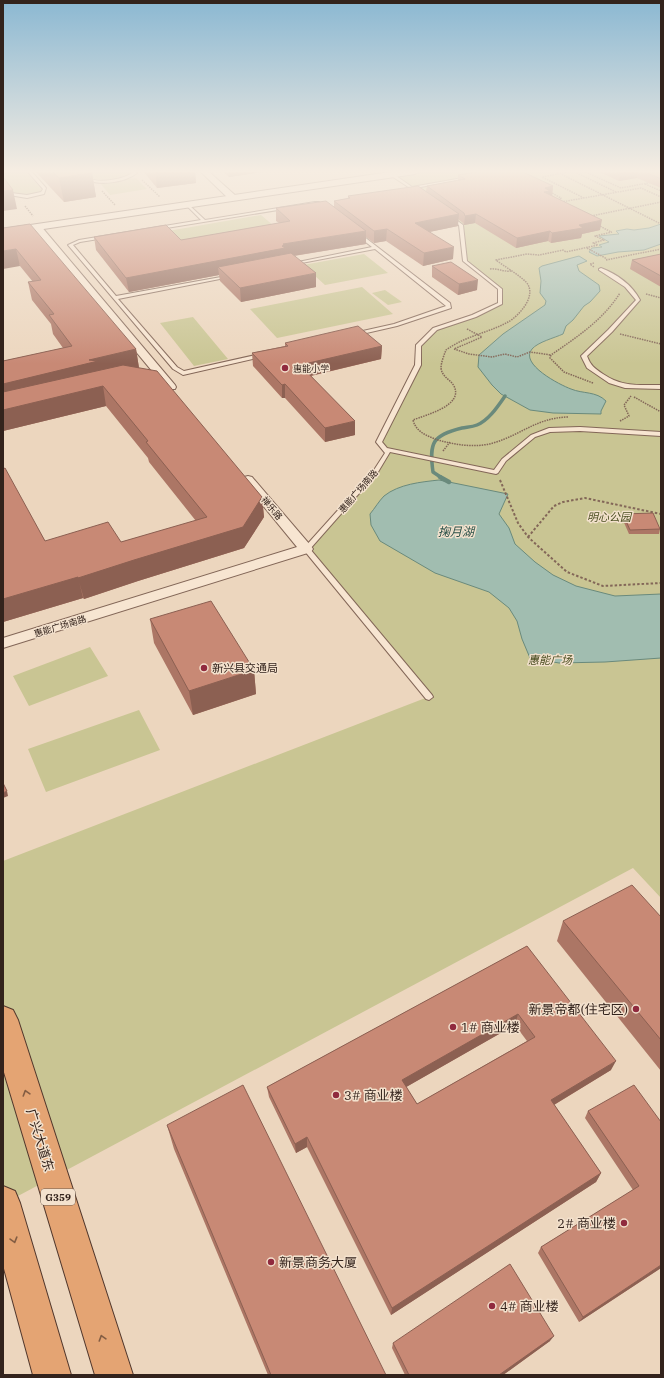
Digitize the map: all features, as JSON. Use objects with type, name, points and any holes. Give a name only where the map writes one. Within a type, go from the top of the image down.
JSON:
[{"type":"highway","name":"广兴大道东","points":[[3,1020],[114,1375]]},
{"type":"highway","points":[[3,1203],[52,1375]]},
{"type":"street","points":[[46,235],[154,373],[178,396]]},
{"type":"street","name":"禅乐路","points":[[240,470],[306,549]]},
{"type":"street","name":"惠能广场南路","points":[[3,643],[306,549]]},
{"type":"lane","points":[[114,235],[78,241],[70,245],[175,368],[183,373],[395,325],[449,307],[448,304],[359,235]]},
{"type":"lane","name":"惠能广场南路","points":[[306,549],[376,471],[388,453],[379,442],[418,365],[418,346],[434,329],[467,318],[500,304],[500,289],[465,261],[462,235]]},
{"type":"lane","points":[[284,266],[376,248]]},
{"type":"lane","points":[[600,269],[625,284],[634,292],[638,300],[610,331],[584,356],[589,367],[611,382],[625,386],[661,387]]},
{"type":"lane","points":[[115,298],[238,275]]},
{"type":"lane","points":[[384,449],[496,472],[504,460],[533,436],[549,430],[580,428],[661,434]]},
{"type":"lane","name":"禅乐路","points":[[306,549],[429,697]]},
{"type":"path","points":[[574,418],[553,417],[537,421],[494,443],[478,446],[441,440],[428,436],[415,427],[413,420],[445,408],[452,402],[455,392],[454,386],[443,374],[441,367],[446,350],[454,344],[476,334],[508,322],[520,312],[527,303],[530,294],[527,283],[496,260],[528,254],[540,255],[562,250],[566,252],[586,248],[598,245],[594,243],[604,240],[595,236],[598,235]]},
{"type":"path","points":[[586,248],[607,259]]},
{"type":"path","points":[[602,261],[647,252],[645,251],[661,249]]},
{"type":"path","points":[[597,261],[590,264],[600,269]]},
{"type":"path","points":[[478,271],[496,268],[503,272],[512,271]]},
{"type":"path","points":[[467,318],[478,324],[466,328],[482,337],[454,349],[469,354],[492,357],[505,354],[517,357],[530,352],[550,355]]},
{"type":"path","points":[[610,331],[661,344]]},
{"type":"path","points":[[618,421],[629,416],[624,406],[638,391],[636,386]]},
{"type":"path","points":[[496,472],[518,523],[528,537],[567,572],[603,586],[661,583]]},
{"type":"path","points":[[528,537],[554,506],[563,502],[585,498],[661,514]]},
{"type":"green space","points":[[172,235],[262,235],[185,249]]},
{"type":"green space","points":[[462,235],[661,235],[661,898],[633,868],[3,1204],[3,861],[428,697],[306,549],[376,471],[388,453],[379,442],[418,365],[418,346],[435,329],[474,316],[500,304],[500,289],[465,261]]},
{"type":"green space","points":[[364,254],[388,273],[325,285],[303,265]]},
{"type":"green space","points":[[362,287],[393,314],[277,338],[250,309]]},
{"type":"green space","points":[[385,290],[402,302],[388,305],[372,293]]},
{"type":"green space","points":[[193,317],[228,359],[194,366],[160,323]]},
{"type":"green space","points":[[90,647],[108,676],[29,706],[13,676]]},
{"type":"green space","points":[[139,710],[160,750],[46,792],[28,749]]},
{"type":"water","points":[[661,235],[661,244],[644,250],[618,252],[597,256],[589,252],[592,248],[602,247],[599,245],[609,242],[599,236]]},
{"type":"water","points":[[579,256],[587,261],[577,265],[579,271],[599,285],[600,291],[566,326],[563,334],[538,344],[532,349],[529,355],[531,361],[536,367],[550,379],[576,391],[594,394],[606,401],[601,414],[553,413],[530,410],[501,394],[492,385],[478,367],[479,355],[503,334],[545,305],[546,301],[540,293],[541,281],[539,268]]},
{"type":"water","name":"掬月湖","points":[[439,480],[508,494],[499,514],[509,528],[515,544],[535,562],[553,575],[576,586],[615,596],[661,594],[661,658],[605,662],[559,663],[530,658],[522,639],[517,621],[509,608],[489,592],[435,573],[380,541],[371,525],[370,514],[380,500],[390,492],[403,486]]},
{"type":"building","points":[[3,235],[40,235],[136,349],[89,360],[98,361],[3,384],[3,361],[72,346],[49,315],[54,314],[28,282],[41,280],[16,249],[3,251]]},
{"type":"building","points":[[104,235],[176,235],[181,240],[208,235],[339,235],[283,244],[285,245],[282,246],[285,248],[126,278],[94,237]]},
{"type":"building","points":[[397,235],[435,235],[454,247],[424,253]]},
{"type":"building","points":[[512,235],[530,235],[517,238]]},
{"type":"building","points":[[291,253],[316,273],[240,288],[218,267]]},
{"type":"building","points":[[661,254],[661,276],[632,260]]},
{"type":"building","points":[[451,262],[478,280],[459,284],[432,266]]},
{"type":"building","points":[[358,326],[382,346],[300,365],[355,421],[325,428],[285,384],[282,385],[252,353],[288,346],[285,343]]},
{"type":"building","points":[[123,365],[157,371],[262,497],[243,527],[78,578],[3,599],[3,469],[5,468],[45,541],[108,522],[121,542],[207,517],[103,386],[3,410],[3,392]]},
{"type":"building","points":[[653,513],[660,529],[630,530],[623,514]]},
{"type":"building","points":[[211,601],[254,670],[189,691],[150,619]]},
{"type":"building","points":[[3,783],[7,791],[3,793]]},
{"type":"building","name":"新景帝都(住宅区)","points":[[632,885],[661,917],[661,1040],[563,921]]},
{"type":"building","points":[[527,946],[616,1061],[551,1100],[601,1173],[392,1308],[307,1137],[295,1144],[267,1087]],"holes":[[[518,1014],[535,1037],[417,1104],[402,1080]]]},
{"type":"building","name":"新景商务大厦","points":[[243,1085],[386,1375],[271,1375],[167,1125]]},
{"type":"building","name":"2# 商业楼","points":[[634,1085],[661,1122],[661,1265],[583,1317],[541,1247],[639,1186],[588,1111]]},
{"type":"building","name":"4# 商业楼","points":[[510,1264],[554,1336],[499,1375],[409,1375],[393,1343]]},
{"type":"waterway","points":[[442,478],[433,472],[432,454],[435,442],[444,434],[481,423],[493,412],[505,396]]},
{"type":"waterway","points":[[440,477],[449,482]]},
{"type":"place","name":"惠能小学","points":[[285,368]]},
{"type":"place","name":"新兴县交通局","points":[[204,668]]},
{"type":"place","name":"新景帝都(住宅区)","points":[[636,1009]]},
{"type":"place","name":"1# 商业楼","points":[[453,1027]]},
{"type":"place","name":"3# 商业楼","points":[[336,1095]]},
{"type":"place","name":"2# 商业楼","points":[[624,1223]]},
{"type":"place","name":"新景商务大厦","points":[[271,1262]]},
{"type":"place","name":"4# 商业楼","points":[[492,1306]]},
{"type":"park label","name":"明心公园","points":[[609,517]]},
{"type":"park label","name":"惠能广场","points":[[550,660]]}]
